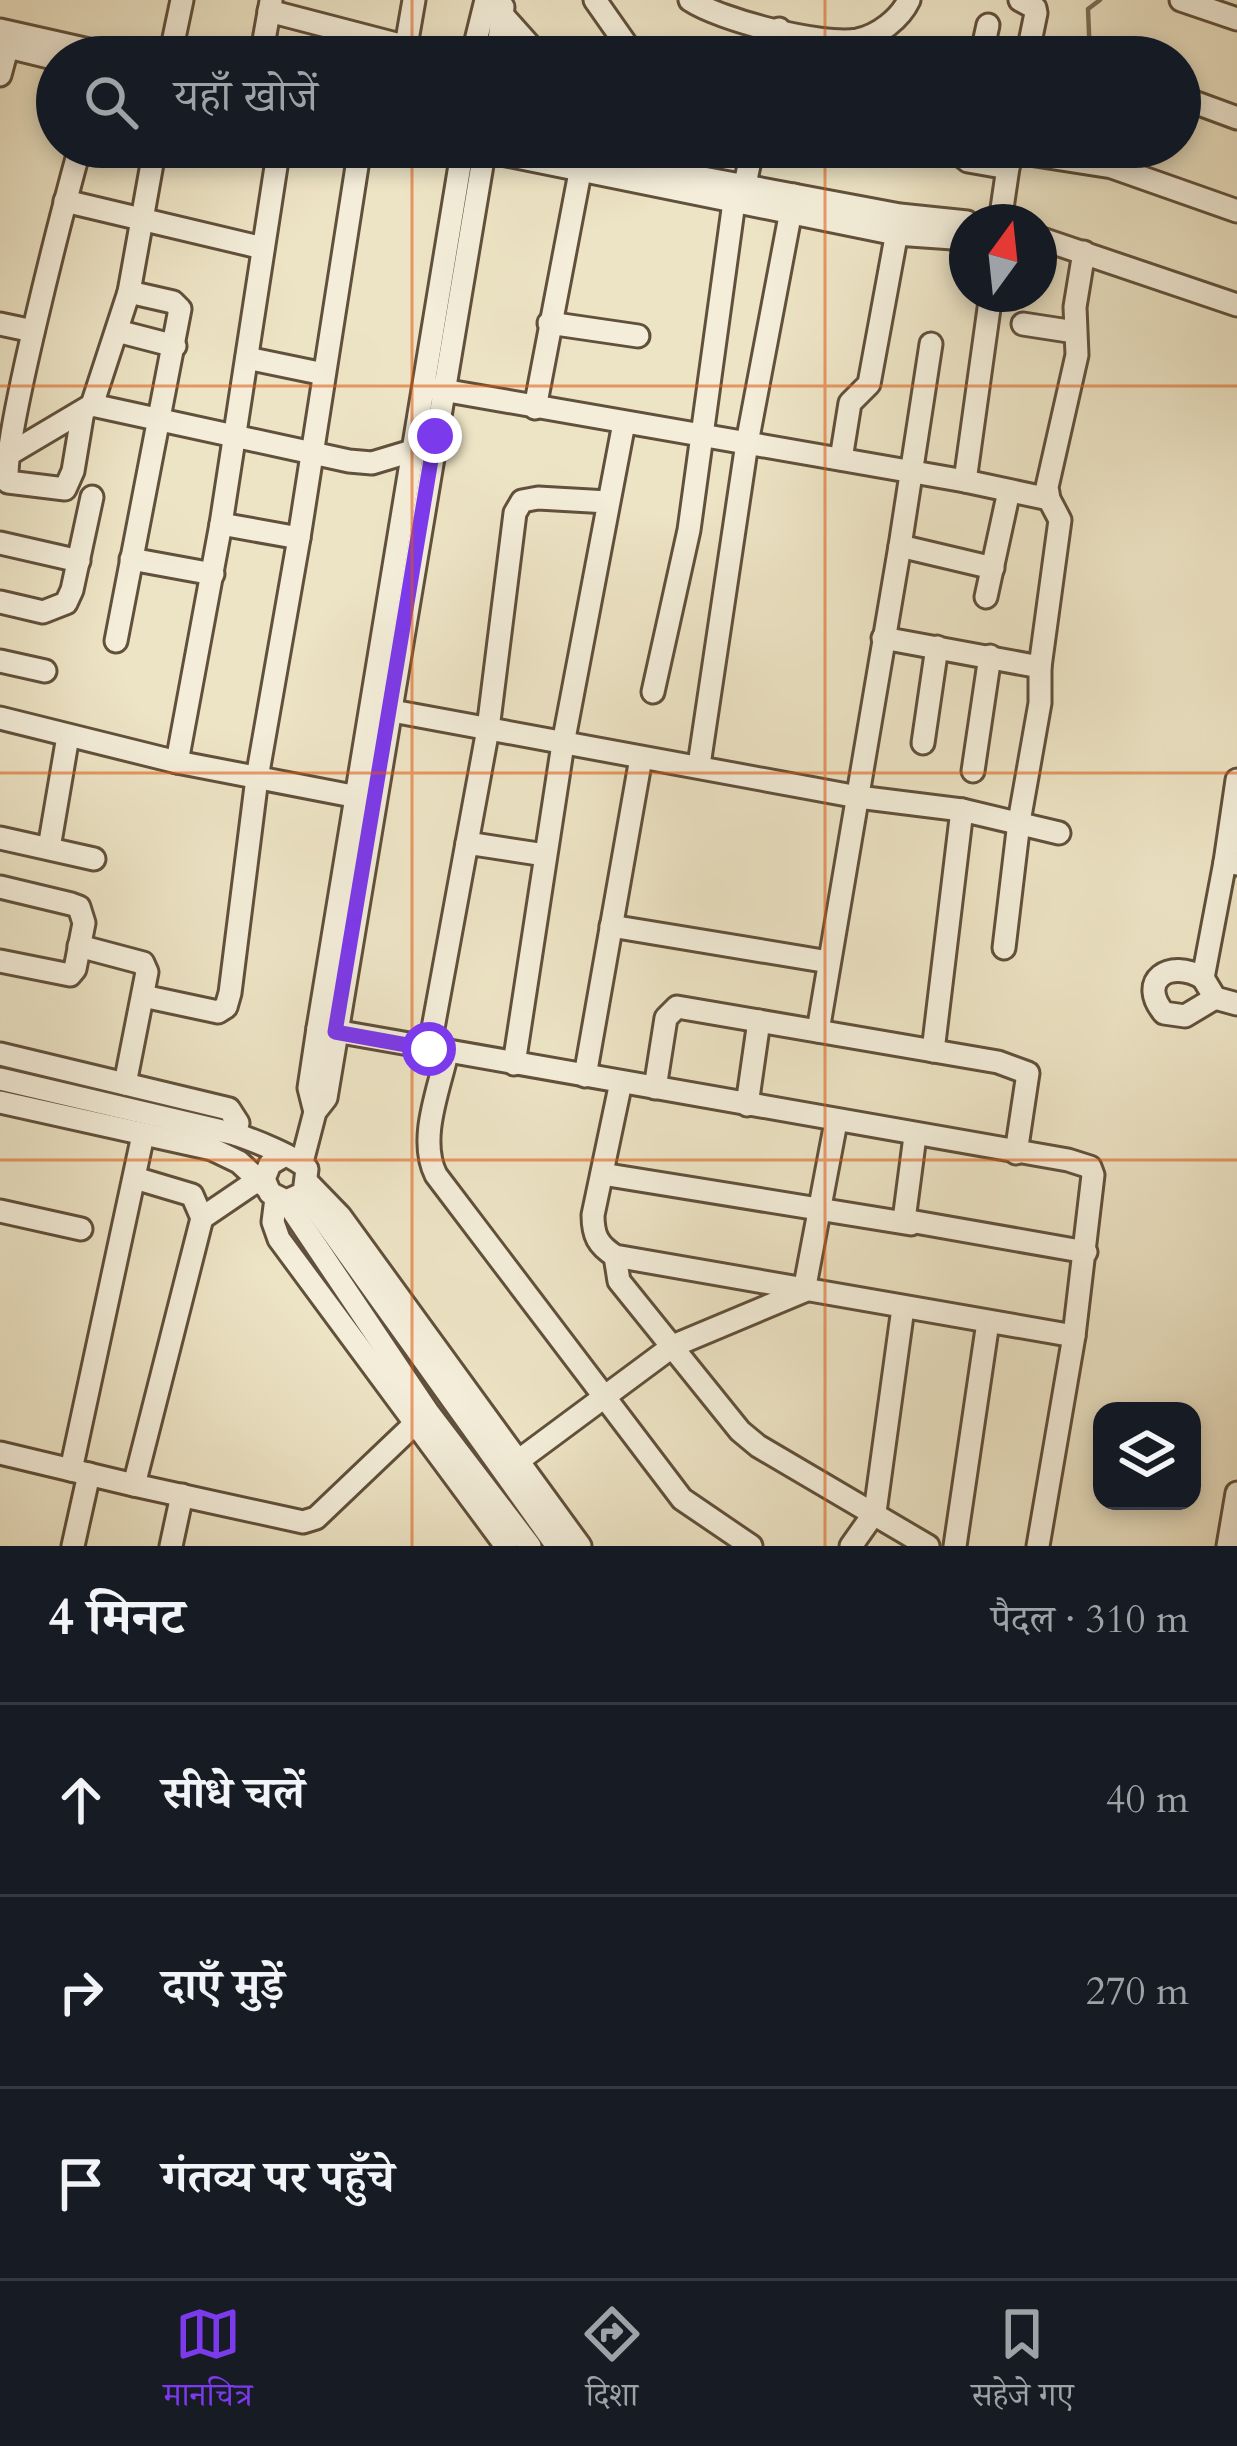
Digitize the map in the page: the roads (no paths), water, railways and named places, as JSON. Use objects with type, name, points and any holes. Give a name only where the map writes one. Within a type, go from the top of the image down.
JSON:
[{"type":"street","points":[[174,36],[182,0]]},
{"type":"street","points":[[408,36],[414,0]]},
{"type":"street","points":[[595,0],[620,36]]},
{"type":"street","points":[[690,0],[713,12],[817,36]]},
{"type":"street","points":[[868,36],[901,14],[909,0]]},
{"type":"street","points":[[1020,0],[1036,13],[1031,36]]},
{"type":"street","points":[[1180,0],[1237,20]]},
{"type":"street","points":[[481,36],[495,3]]},
{"type":"street","points":[[495,3],[496,36]]},
{"type":"street","points":[[495,3],[522,36]]},
{"type":"street","points":[[265,36],[270,5],[373,36]]},
{"type":"street","points":[[986,36],[988,25]]},
{"type":"street","points":[[778,36],[779,29]]},
{"type":"street","points":[[5,39],[36,44]]},
{"type":"street","points":[[5,39],[36,51]]},
{"type":"street","points":[[0,75],[5,39]]},
{"type":"street","points":[[1201,105],[1237,118]]},
{"type":"street","points":[[74,168],[2,460],[8,482],[65,489],[87,408],[129,292],[152,168]]},
{"type":"street","points":[[177,761],[213,574],[276,168]]},
{"type":"street","points":[[143,996],[210,1013],[226,1007],[256,778],[357,168]]},
{"type":"street","points":[[202,1218],[283,1178],[326,1098],[326,1030],[472,168]]},
{"type":"street","points":[[535,409],[581,168]]},
{"type":"street","points":[[638,168],[949,235]]},
{"type":"street","points":[[653,692],[689,530],[747,168]]},
{"type":"street","points":[[1003,204],[1008,168]]},
{"type":"street","points":[[1115,168],[1237,211]]},
{"type":"street","points":[[65,201],[263,248]]},
{"type":"street","points":[[699,765],[747,442],[792,204]]},
{"type":"street","points":[[898,224],[949,223]]},
{"type":"street","points":[[841,459],[850,403],[868,385],[898,224]]},
{"type":"street","points":[[1057,244],[1237,305]]},
{"type":"street","points":[[1004,948],[1040,703],[1040,667],[1060,520],[1048,487],[1077,355],[1075,332],[1091,254]]},
{"type":"street","points":[[116,641],[175,346],[178,305],[129,292]]},
{"type":"street","points":[[965,481],[988,312]]},
{"type":"street","points":[[550,323],[638,336]]},
{"type":"street","points":[[1023,323],[1075,332]]},
{"type":"street","points":[[0,324],[33,332]]},
{"type":"street","points":[[117,331],[175,346]]},
{"type":"street","points":[[818,1031],[931,344]]},
{"type":"street","points":[[247,358],[324,374]]},
{"type":"street","points":[[433,388],[1049,499]]},
{"type":"street","points":[[379,708],[412,452],[433,388]]},
{"type":"street","points":[[2,460],[87,408],[372,463],[412,452]]},
{"type":"street","points":[[514,1064],[562,744],[623,423]]},
{"type":"street","points":[[986,597],[1009,491]]},
{"type":"street","points":[[0,602],[43,611],[66,604],[92,497]]},
{"type":"street","points":[[608,502],[538,498],[522,501],[515,512],[488,729],[438,1051],[428,1159],[682,1499],[752,1546]]},
{"type":"street","points":[[221,524],[299,538]]},
{"type":"street","points":[[0,543],[79,560]]},
{"type":"street","points":[[900,546],[993,568]]},
{"type":"street","points":[[131,559],[213,574]]},
{"type":"street","points":[[883,638],[1040,667]]},
{"type":"street","points":[[922,743],[937,647]]},
{"type":"street","points":[[973,771],[990,656]]},
{"type":"street","points":[[0,661],[45,671]]},
{"type":"street","points":[[379,708],[858,796],[962,810],[1059,832]]},
{"type":"street","points":[[0,718],[177,761],[364,798]]},
{"type":"street","points":[[49,848],[68,736]]},
{"type":"street","points":[[585,1076],[641,758]]},
{"type":"street","points":[[1218,993],[1237,780]]},
{"type":"street","points":[[933,1051],[962,810]]},
{"type":"street","points":[[0,838],[94,859]]},
{"type":"street","points":[[467,843],[545,855]]},
{"type":"street","points":[[0,886],[79,907],[84,917],[70,975],[0,961]]},
{"type":"street","points":[[611,926],[830,962]]},
{"type":"street","points":[[80,946],[142,963],[147,972],[125,1084]]},
{"type":"street","points":[[655,1088],[670,1011],[687,1008],[1013,1065],[1028,1072],[1016,1154]]},
{"type":"street","points":[[747,1106],[759,1021]]},
{"type":"street","points":[[326,1030],[1090,1167],[1086,1252],[1038,1546]]},
{"type":"street","points":[[0,1054],[229,1109],[238,1123],[235,1134]]},
{"type":"street","points":[[0,1079],[235,1134],[283,1178],[340,1216],[580,1546]]},
{"type":"street","points":[[621,1082],[593,1234],[616,1256],[1074,1336]]},
{"type":"street","points":[[0,1102],[212,1149],[283,1178],[557,1546]]},
{"type":"street","points":[[313,1120],[292,1141],[283,1178],[421,1418],[506,1546]]},
{"type":"street","points":[[804,1292],[836,1122]]},
{"type":"street","points":[[73,1546],[80,1472],[143,1135]]},
{"type":"street","points":[[911,1224],[904,1220],[904,1211],[915,1136]]},
{"type":"street","points":[[602,1174],[1086,1252]]},
{"type":"street","points":[[134,1485],[202,1218],[192,1195],[135,1178]]},
{"type":"street","points":[[0,1211],[81,1229]]},
{"type":"street","points":[[616,1256],[619,1281],[740,1431],[928,1546]]},
{"type":"street","points":[[518,1461],[673,1346],[804,1292]]},
{"type":"street","points":[[850,1546],[874,1512],[903,1308]]},
{"type":"street","points":[[955,1546],[988,1322]]},
{"type":"street","points":[[0,1454],[303,1522],[316,1517],[421,1418]]},
{"type":"street","points":[[421,1418],[530,1546]]},
{"type":"street","points":[[1228,1546],[1237,1493]]},
{"type":"street","points":[[171,1546],[182,1496]]},
{"type":"waterway","points":[[1089,36],[1088,9],[1100,0]]}]
